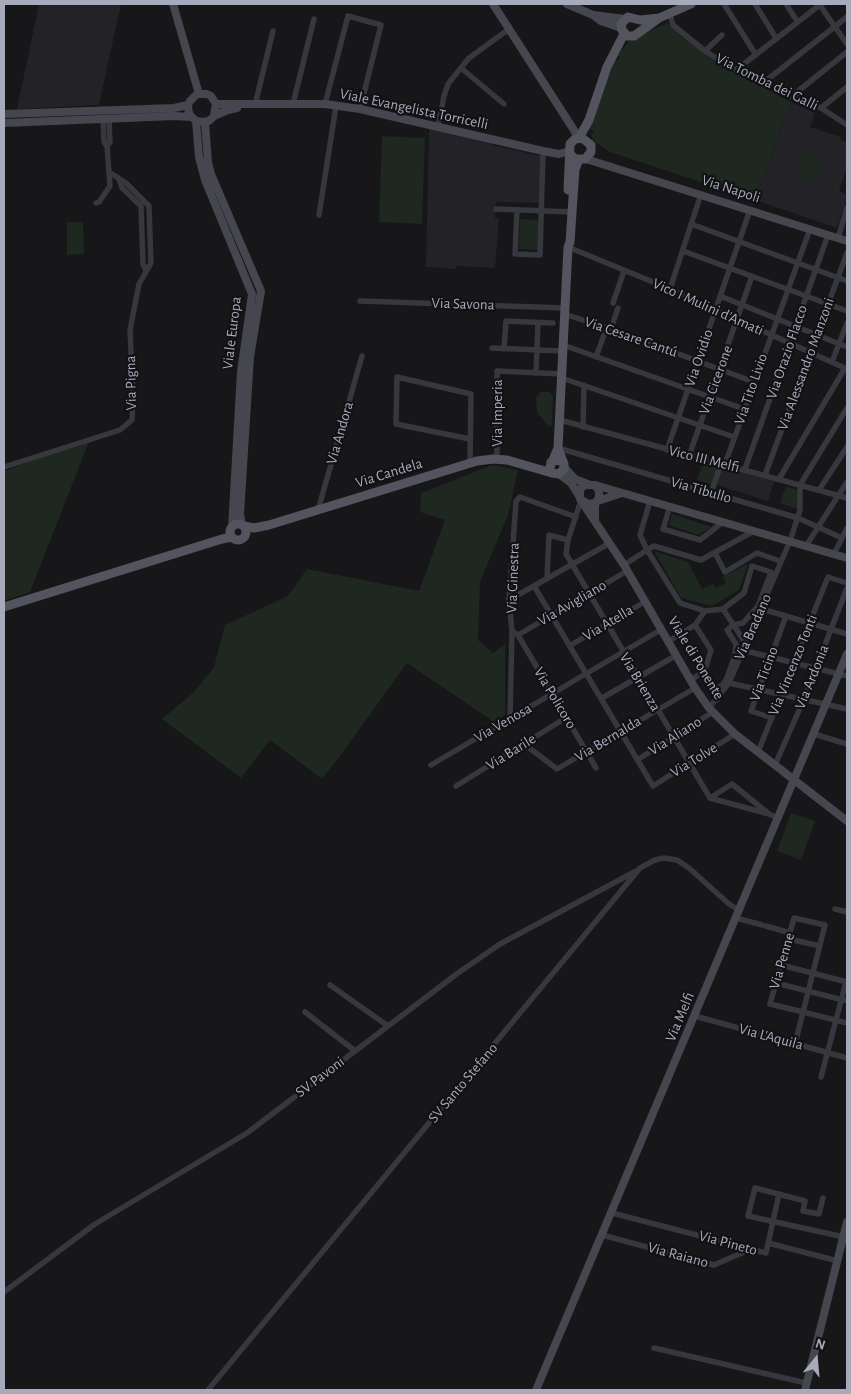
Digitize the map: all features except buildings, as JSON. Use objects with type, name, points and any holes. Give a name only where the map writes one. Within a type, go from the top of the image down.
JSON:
[{"type":"main road","points":[[659,18],[637,19],[631,17],[625,19],[621,24],[625,33],[634,36],[659,18],[691,4]]},
{"type":"main road","points":[[637,19],[640,31]]},
{"type":"main road","points":[[557,467],[568,247],[570,242],[570,144],[579,139],[589,120],[607,67],[625,33]]},
{"type":"main road","points":[[570,212],[575,169],[586,157],[591,145],[579,139]]},
{"type":"main road","points":[[569,153],[575,159],[586,157]]},
{"type":"main road","name":"Via Candela","points":[[4,607],[246,528],[269,525],[470,462],[497,459],[534,468],[557,467]]},
{"type":"main road","name":"Via Candela","points":[[229,534],[241,538],[246,528]]},
{"type":"street","points":[[174,4],[199,94],[193,97],[188,105],[188,110],[194,119]]},
{"type":"street","points":[[493,4],[579,139]]},
{"type":"street","points":[[568,4],[593,15],[625,33]]},
{"type":"street","points":[[724,4],[756,55]]},
{"type":"street","points":[[755,4],[776,38]]},
{"type":"street","points":[[786,4],[797,21]]},
{"type":"street","points":[[736,70],[820,4],[847,44]]},
{"type":"street","name":"Via Tomba dei Galli","points":[[670,14],[673,25],[705,51],[736,70],[821,108],[847,124]]},
{"type":"street","points":[[593,15],[625,19]]},
{"type":"street","points":[[325,104],[348,16],[381,25],[360,109]]},
{"type":"street","points":[[763,83],[847,17]]},
{"type":"street","points":[[293,104],[314,18]]},
{"type":"street","points":[[438,126],[448,84],[469,58],[509,29]]},
{"type":"street","points":[[253,105],[273,31]]},
{"type":"street","points":[[705,51],[722,35]]},
{"type":"street","points":[[792,96],[847,52]]},
{"type":"street","points":[[461,68],[504,104]]},
{"type":"street","points":[[821,108],[847,87]]},
{"type":"street","name":"Viale Evangelista Torricelli","points":[[199,94],[211,96],[216,104],[325,104],[360,109],[504,143],[559,154],[569,153]]},
{"type":"street","points":[[214,116],[216,104]]},
{"type":"street","points":[[4,114],[174,108],[188,105]]},
{"type":"street","name":"Viale Evangelista Torricelli","points":[[205,122],[228,110],[253,105]]},
{"type":"street","points":[[319,215],[336,106]]},
{"type":"street","points":[[4,123],[175,116],[205,122]]},
{"type":"street","name":"Viale Europa","points":[[194,119],[199,157],[205,180],[252,294],[241,372],[229,534]]},
{"type":"street","points":[[96,203],[99,202],[110,186],[107,146],[104,142],[106,120]]},
{"type":"street","name":"Viale Europa","points":[[205,122],[208,162],[211,174],[261,291],[250,357],[240,514],[246,528]]},
{"type":"street","points":[[517,210],[515,254],[540,254],[543,151]]},
{"type":"street","name":"Via Napoli","points":[[586,157],[605,165],[847,241]]},
{"type":"street","name":"Via Pigna","points":[[4,467],[120,430],[132,420],[133,395],[130,330],[139,284],[151,263],[149,206],[126,183],[109,172]]},
{"type":"street","points":[[670,290],[701,194]]},
{"type":"street","points":[[838,238],[847,208]]},
{"type":"street","points":[[496,209],[570,212]]},
{"type":"street","name":"Via Ovidio","points":[[668,450],[750,210]]},
{"type":"street","points":[[691,224],[847,281]]},
{"type":"street","name":"Via Tito Livio","points":[[711,493],[734,438],[796,263],[810,229]]},
{"type":"street","name":"Via Orazio Flacco","points":[[745,469],[828,235]]},
{"type":"street","name":"Vico I Mulini d'Amati","points":[[568,247],[670,290],[846,369]]},
{"type":"street","points":[[683,251],[847,312]]},
{"type":"street","name":"Via Alessandro Manzoni","points":[[765,475],[847,253]]},
{"type":"street","points":[[614,303],[624,271]]},
{"type":"street","name":"Via Cicerone","points":[[689,456],[738,321],[752,276]]},
{"type":"street","points":[[720,296],[847,347]]},
{"type":"street","name":"Via Savona","points":[[360,301],[565,311]]},
{"type":"street","points":[[596,357],[618,308]]},
{"type":"street","name":"Via Cesare Cantú","points":[[565,311],[754,382]]},
{"type":"street","points":[[504,349],[506,321],[553,323]]},
{"type":"street","points":[[536,373],[538,323]]},
{"type":"street","points":[[832,362],[847,323]]},
{"type":"street","points":[[492,348],[537,350],[563,348],[596,357],[744,409]]},
{"type":"street","name":"Via Andora","points":[[318,510],[362,356]]},
{"type":"street","points":[[779,479],[846,369]]},
{"type":"street","name":"Via Imperia","points":[[497,459],[497,371],[562,376],[734,438]]},
{"type":"street","points":[[470,439],[396,424],[397,377],[471,394],[470,462]]},
{"type":"street","points":[[583,427],[584,385]]},
{"type":"street","points":[[800,484],[847,408]]},
{"type":"street","name":"Vico III Melfi","points":[[560,420],[847,498]]},
{"type":"street","points":[[819,490],[847,447]]},
{"type":"street","name":"Via Tibullo","points":[[558,448],[798,518],[842,538]]},
{"type":"street","points":[[557,467],[575,478],[592,485],[847,558]]},
{"type":"street","name":"Viale di Ponente","points":[[557,467],[571,483],[626,568],[695,688],[711,710],[735,734],[847,820]]},
{"type":"street","points":[[806,546],[847,482]]},
{"type":"street","name":"Via Bradano","points":[[711,710],[729,683],[742,650],[762,609],[771,580],[790,541],[798,518],[801,498],[800,484]]},
{"type":"street","points":[[571,565],[566,554],[568,540],[581,499],[580,489],[592,485]]},
{"type":"street","points":[[592,485],[599,491],[596,502],[595,522]]},
{"type":"street","points":[[581,499],[588,504],[622,493]]},
{"type":"street","name":"Via Ginestra","points":[[510,719],[515,633],[509,600],[516,501],[520,497],[577,516]]},
{"type":"street","points":[[650,501],[640,535],[647,550],[680,603],[705,611],[723,609],[744,593],[752,566],[771,572],[771,580],[758,606],[743,623],[733,625],[727,630],[736,644],[735,655],[727,678],[722,686],[711,690]]},
{"type":"street","points":[[670,506],[663,529],[700,540],[723,522]]},
{"type":"street","points":[[577,516],[590,514]]},
{"type":"street","points":[[834,554],[847,528]]},
{"type":"street","points":[[647,550],[654,546],[701,560],[754,531]]},
{"type":"street","points":[[547,579],[549,535],[568,540]]},
{"type":"street","points":[[509,600],[610,543]]},
{"type":"street","name":"Via Avigliano","points":[[515,633],[588,594],[626,568],[647,550]]},
{"type":"street","points":[[714,553],[725,572],[757,553],[777,560]]},
{"type":"street","name":"Via Brienza","points":[[571,565],[710,798]]},
{"type":"street","name":"Via Vincenzo Tonti","points":[[758,752],[828,578],[847,583]]},
{"type":"street","points":[[534,586],[622,731],[637,760]]},
{"type":"street","name":"Via Ardonia","points":[[775,765],[804,699],[847,588]]},
{"type":"street","name":"Via Atella","points":[[571,645],[646,601]]},
{"type":"street","points":[[723,609],[746,644]]},
{"type":"street","points":[[762,609],[847,634]]},
{"type":"street","points":[[669,641],[695,625],[705,611]]},
{"type":"street","name":"Via Ticino","points":[[772,718],[750,711],[786,616]]},
{"type":"street","points":[[691,680],[705,670],[711,650],[695,625]]},
{"type":"street","points":[[623,652],[662,629]]},
{"type":"street","name":"Via Policoro","points":[[515,633],[596,768]]},
{"type":"street","points":[[742,650],[843,675]]},
{"type":"street","name":"Via Venosa","points":[[432,764],[623,652]]},
{"type":"street","name":"Via Melfi","points":[[536,1390],[826,704],[843,675],[847,654]]},
{"type":"street","points":[[602,698],[677,655]]},
{"type":"street","points":[[702,672],[716,700]]},
{"type":"street","points":[[729,683],[847,709]]},
{"type":"street","name":"Via Bernalda","points":[[524,744],[558,769],[695,688]]},
{"type":"street","name":"Via Aliano","points":[[637,760],[674,738],[711,710]]},
{"type":"street","name":"Via Barile","points":[[456,786],[566,717]]},
{"type":"street","name":"Via Tolve","points":[[637,760],[653,786],[735,734]]},
{"type":"street","points":[[814,734],[847,744]]},
{"type":"street","points":[[710,798],[732,784],[769,814]]},
{"type":"street","points":[[710,798],[778,818]]},
{"type":"street","name":"SV Santo Stefano","points":[[208,1390],[640,868],[664,858],[677,860],[729,904],[738,914],[789,936],[820,946]]},
{"type":"street","name":"SV Pavoni","points":[[4,1292],[95,1224],[247,1133],[458,973],[500,944],[640,868]]},
{"type":"street","points":[[834,909],[847,912]]},
{"type":"street","name":"Via Penne","points":[[803,1012],[770,1004],[794,918],[825,925],[820,946]]},
{"type":"street","points":[[795,1044],[820,946]]},
{"type":"street","points":[[781,965],[846,982],[844,1001],[836,1020],[821,1077]]},
{"type":"street","points":[[776,983],[844,1001]]},
{"type":"street","points":[[330,985],[388,1026]]},
{"type":"street","points":[[305,1012],[355,1051]]},
{"type":"street","points":[[803,1012],[847,1023]]},
{"type":"street","name":"Via L'Aquila","points":[[695,1016],[847,1058]]},
{"type":"street","points":[[823,1198],[819,1214],[803,1211],[806,1201],[755,1188],[748,1216],[844,1237]]},
{"type":"street","points":[[768,1243],[779,1194]]},
{"type":"street","name":"Via Pineto","points":[[612,1213],[766,1253],[768,1243],[838,1260]]},
{"type":"street","points":[[654,1348],[805,1387],[847,1222]]},
{"type":"street","name":"Via Raiano","points":[[602,1235],[714,1265],[751,1249]]},
{"type":"shaded area","points":[[39,4],[121,4],[99,105],[17,109]]},
{"type":"shaded area","points":[[667,23],[726,68],[791,102],[755,200],[610,152],[596,143],[592,137],[591,133],[594,132],[589,130],[614,61],[620,57],[617,56],[631,39]]},
{"type":"shaded area","points":[[791,102],[815,113],[810,127],[841,137],[841,140],[847,142],[847,167],[839,191],[846,194],[845,205],[837,228],[755,200]]},
{"type":"shaded area","points":[[429,127],[491,143],[492,145],[541,156],[539,203],[496,202],[495,218],[499,219],[495,268],[456,266],[456,269],[426,267]]},
{"type":"shaded area","points":[[382,136],[425,138],[422,224],[379,222]]},
{"type":"shaded area","points":[[807,151],[823,156],[814,182],[798,177]]},
{"type":"shaded area","points":[[520,219],[540,220],[538,250],[519,249]]},
{"type":"shaded area","points":[[67,222],[83,222],[84,254],[67,255]]},
{"type":"shaded area","points":[[540,392],[550,392],[553,396],[552,425],[549,427],[537,412],[536,398]]},
{"type":"shaded area","points":[[90,439],[30,592],[4,601],[4,471]]},
{"type":"shaded area","points":[[703,462],[718,467],[712,485],[697,480]]},
{"type":"shaded area","points":[[492,465],[518,470],[508,515],[480,582],[478,640],[493,653],[505,644],[505,715],[494,722],[407,663],[322,779],[270,740],[241,778],[162,719],[194,692],[214,667],[225,625],[288,596],[307,569],[419,591],[445,520],[420,512],[421,493]]},
{"type":"shaded area","points":[[723,466],[774,481],[768,501],[717,485]]},
{"type":"shaded area","points":[[786,486],[797,490],[799,498],[798,509],[780,503]]},
{"type":"shaded area","points":[[672,514],[712,527],[698,535],[669,525]]},
{"type":"shaded area","points":[[654,551],[688,562],[702,589],[713,584],[715,588],[726,583],[723,576],[748,564],[739,590],[712,606],[681,598]]},
{"type":"shaded area","points":[[791,813],[815,821],[801,860],[777,851]]}]
